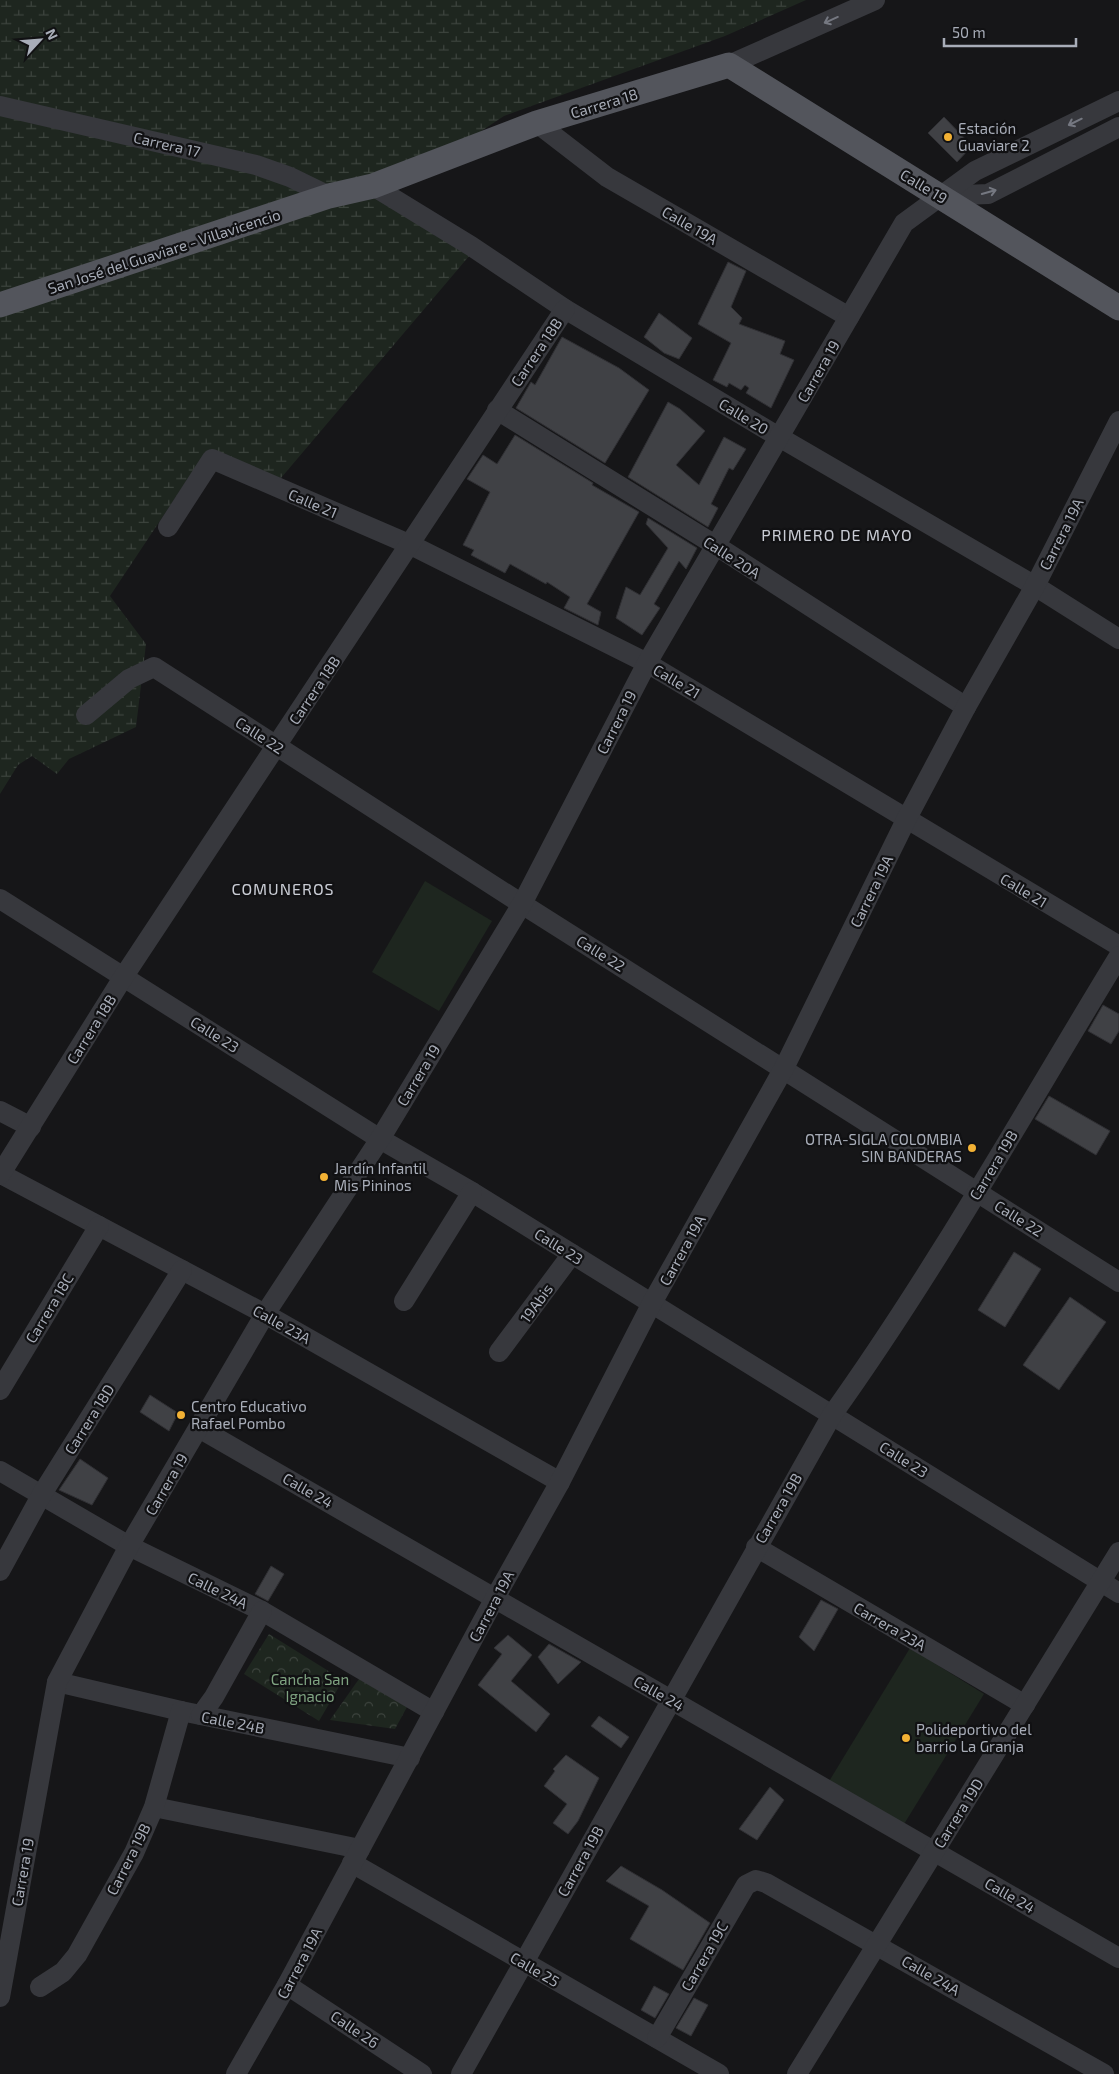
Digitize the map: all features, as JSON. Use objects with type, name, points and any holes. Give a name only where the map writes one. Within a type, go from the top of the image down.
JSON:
[{"type":"main road","name":"Carrera 18","points":[[329,196],[373,186],[537,123],[729,65]]},
{"type":"main road","name":"Calle 19","points":[[729,65],[1119,308]]},
{"type":"main road","name":"San José del Guaviare - Villavicencio","points":[[0,305],[329,196]]},
{"type":"street","name":"Carrera 18","points":[[729,65],[875,0]]},
{"type":"street","name":"Carrera 19","points":[[0,1998],[57,1682],[129,1546],[265,1314],[380,1139],[522,904],[647,663],[904,223],[975,171],[1119,101]]},
{"type":"street","name":"Carrera 17","points":[[0,106],[256,165],[290,177],[329,196]]},
{"type":"street","name":"Calle 19A","points":[[537,123],[607,177],[849,317]]},
{"type":"street","points":[[941,196],[988,194],[1119,127]]},
{"type":"street","name":"Calle 20","points":[[373,186],[471,246],[565,309],[779,437],[1035,586],[1119,639]]},
{"type":"street","name":"Carrera 18B","points":[[0,1174],[124,976],[411,545],[497,410],[565,309]]},
{"type":"street","name":"Calle 20A","points":[[497,410],[715,545],[966,707]]},
{"type":"street","name":"Carrera 19A","points":[[236,2074],[410,1758],[494,1598],[560,1482],[652,1303],[784,1068],[906,820],[966,707],[1035,586],[1119,421]]},
{"type":"street","name":"Calle 21","points":[[168,527],[212,459],[411,545],[647,663],[1119,946]]},
{"type":"street","name":"Calle 22","points":[[86,715],[130,679],[154,668],[522,904],[784,1068],[1119,1282]]},
{"type":"street","name":"Calle 23","points":[[0,900],[124,976],[380,1139],[472,1192],[1119,1592]]},
{"type":"street","name":"Carrera 19B","points":[[461,2074],[832,1415],[862,1372],[977,1191],[1119,956]]},
{"type":"street","points":[[0,1111],[31,1127]]},
{"type":"street","name":"Calle 23A","points":[[0,1174],[265,1314],[560,1482]]},
{"type":"street","points":[[404,1301],[472,1192]]},
{"type":"street","name":"Carrera 18C","points":[[0,1390],[99,1226]]},
{"type":"street","name":"19Abis","points":[[499,1352],[572,1254]]},
{"type":"street","name":"Carrera 18D","points":[[0,1571],[42,1494],[182,1270]]},
{"type":"street","name":"Calle 24","points":[[199,1428],[1119,1958]]},
{"type":"street","name":"Calle 24A","points":[[0,1471],[129,1546],[262,1612],[434,1712]]},
{"type":"street","name":"Carrera 23A","points":[[756,1547],[1025,1704]]},
{"type":"street","name":"Carrera 19D","points":[[797,2074],[1119,1552]]},
{"type":"street","points":[[201,1715],[214,1697],[262,1612]]},
{"type":"street","name":"Calle 24B","points":[[57,1682],[181,1711],[410,1758]]},
{"type":"street","name":"Carrera 19B","points":[[40,1987],[62,1972],[77,1955],[134,1853],[154,1807],[181,1711]]},
{"type":"street","name":"Calle 25","points":[[154,1807],[356,1856],[523,1963],[719,2074]]},
{"type":"street","name":"Calle 24A","points":[[756,1880],[766,1883],[1104,2074]]},
{"type":"street","name":"Carrera 19C","points":[[657,2038],[746,1885],[756,1880]]},
{"type":"street","name":"Calle 26","points":[[287,1984],[422,2074]]},
{"type":"green space","points":[[0,0],[806,0],[725,36],[504,116],[394,189],[470,255],[281,478],[205,453],[110,596],[146,644],[136,727],[69,759],[57,774],[32,756],[18,765],[0,794]]},
{"type":"green space","points":[[425,881],[492,921],[439,1011],[372,972]]},
{"type":"green space","name":"Cancha San Ignacio","points":[[269,1634],[343,1680],[319,1721],[244,1674]]},
{"type":"green space","name":"Polideportivo del barrio La Granja","points":[[910,1648],[984,1694],[901,1829],[828,1783]]},
{"type":"green space","points":[[359,1679],[407,1707],[395,1729],[330,1720]]},
{"type":"building","name":"Estación Guaviare 2","points":[[944,117],[972,146],[957,162],[928,133]]},
{"type":"building","points":[[728,262],[746,271],[731,307],[742,318],[739,324],[785,341],[780,354],[794,360],[771,408],[746,393],[749,388],[745,385],[741,390],[729,383],[727,387],[713,380],[731,343],[698,324]]},
{"type":"building","points":[[659,313],[692,338],[679,359],[664,353],[644,337]]},
{"type":"building","points":[[562,337],[619,368],[649,390],[605,463],[516,408],[531,382],[535,385]]},
{"type":"building","points":[[668,402],[680,409],[705,431],[676,465],[699,485],[724,437],[746,449],[733,470],[729,468],[711,504],[718,508],[708,527],[628,477]]},
{"type":"building","points":[[515,435],[593,483],[592,485],[639,512],[587,604],[601,612],[598,625],[564,608],[570,597],[547,582],[546,584],[510,564],[505,573],[471,555],[474,550],[463,545],[490,492],[467,479],[483,455],[497,464]]},
{"type":"building","points":[[648,518],[697,548],[686,569],[679,561],[654,604],[660,608],[642,635],[616,618],[626,587],[640,595],[668,548],[646,524]]},
{"type":"building","points":[[1103,1005],[1119,1014],[1119,1031],[1111,1044],[1088,1031]]},
{"type":"building","points":[[1049,1096],[1110,1131],[1096,1155],[1035,1119]]},
{"type":"building","points":[[1014,1252],[1041,1269],[1005,1327],[978,1310]]},
{"type":"building","points":[[1070,1297],[1106,1322],[1059,1390],[1023,1365]]},
{"type":"building","points":[[150,1395],[178,1413],[169,1431],[140,1412]]},
{"type":"building","points":[[80,1459],[108,1478],[92,1505],[59,1490]]},
{"type":"building","points":[[271,1566],[284,1574],[268,1601],[255,1594]]},
{"type":"building","points":[[821,1600],[838,1609],[814,1651],[799,1637]]},
{"type":"building","points":[[508,1635],[532,1655],[511,1681],[550,1714],[536,1732],[478,1685],[502,1654],[494,1648]]},
{"type":"building","points":[[549,1644],[581,1662],[558,1684],[538,1657]]},
{"type":"building","points":[[599,1716],[629,1737],[621,1748],[591,1726]]},
{"type":"building","points":[[566,1755],[599,1778],[578,1821],[568,1834],[553,1823],[567,1804],[544,1786],[555,1771],[553,1769]]},
{"type":"building","points":[[770,1787],[784,1800],[757,1840],[739,1829]]},
{"type":"building","points":[[621,1866],[662,1890],[710,1923],[683,1970],[630,1939],[649,1906],[606,1881]]},
{"type":"building","points":[[654,1986],[669,1994],[655,2018],[641,2010]]},
{"type":"building","points":[[694,1998],[708,2005],[691,2036],[676,2028]]},
{"type":"place","name":"Estación Guaviare 2","points":[[948,137]]},
{"type":"place","name":"OTRA-SIGLA COLOMBIA SIN BANDERAS","points":[[972,1148]]},
{"type":"place","name":"Jardín Infantil Mis Pininos","points":[[324,1177]]},
{"type":"place","name":"Centro Educativo Rafael Pombo","points":[[181,1415]]},
{"type":"place","name":"Polideportivo del barrio La Granja","points":[[906,1738]]},
{"type":"district","name":"PRIMERO DE MAYO","points":[[837,534]]},
{"type":"district","name":"COMUNEROS","points":[[283,888]]}]
